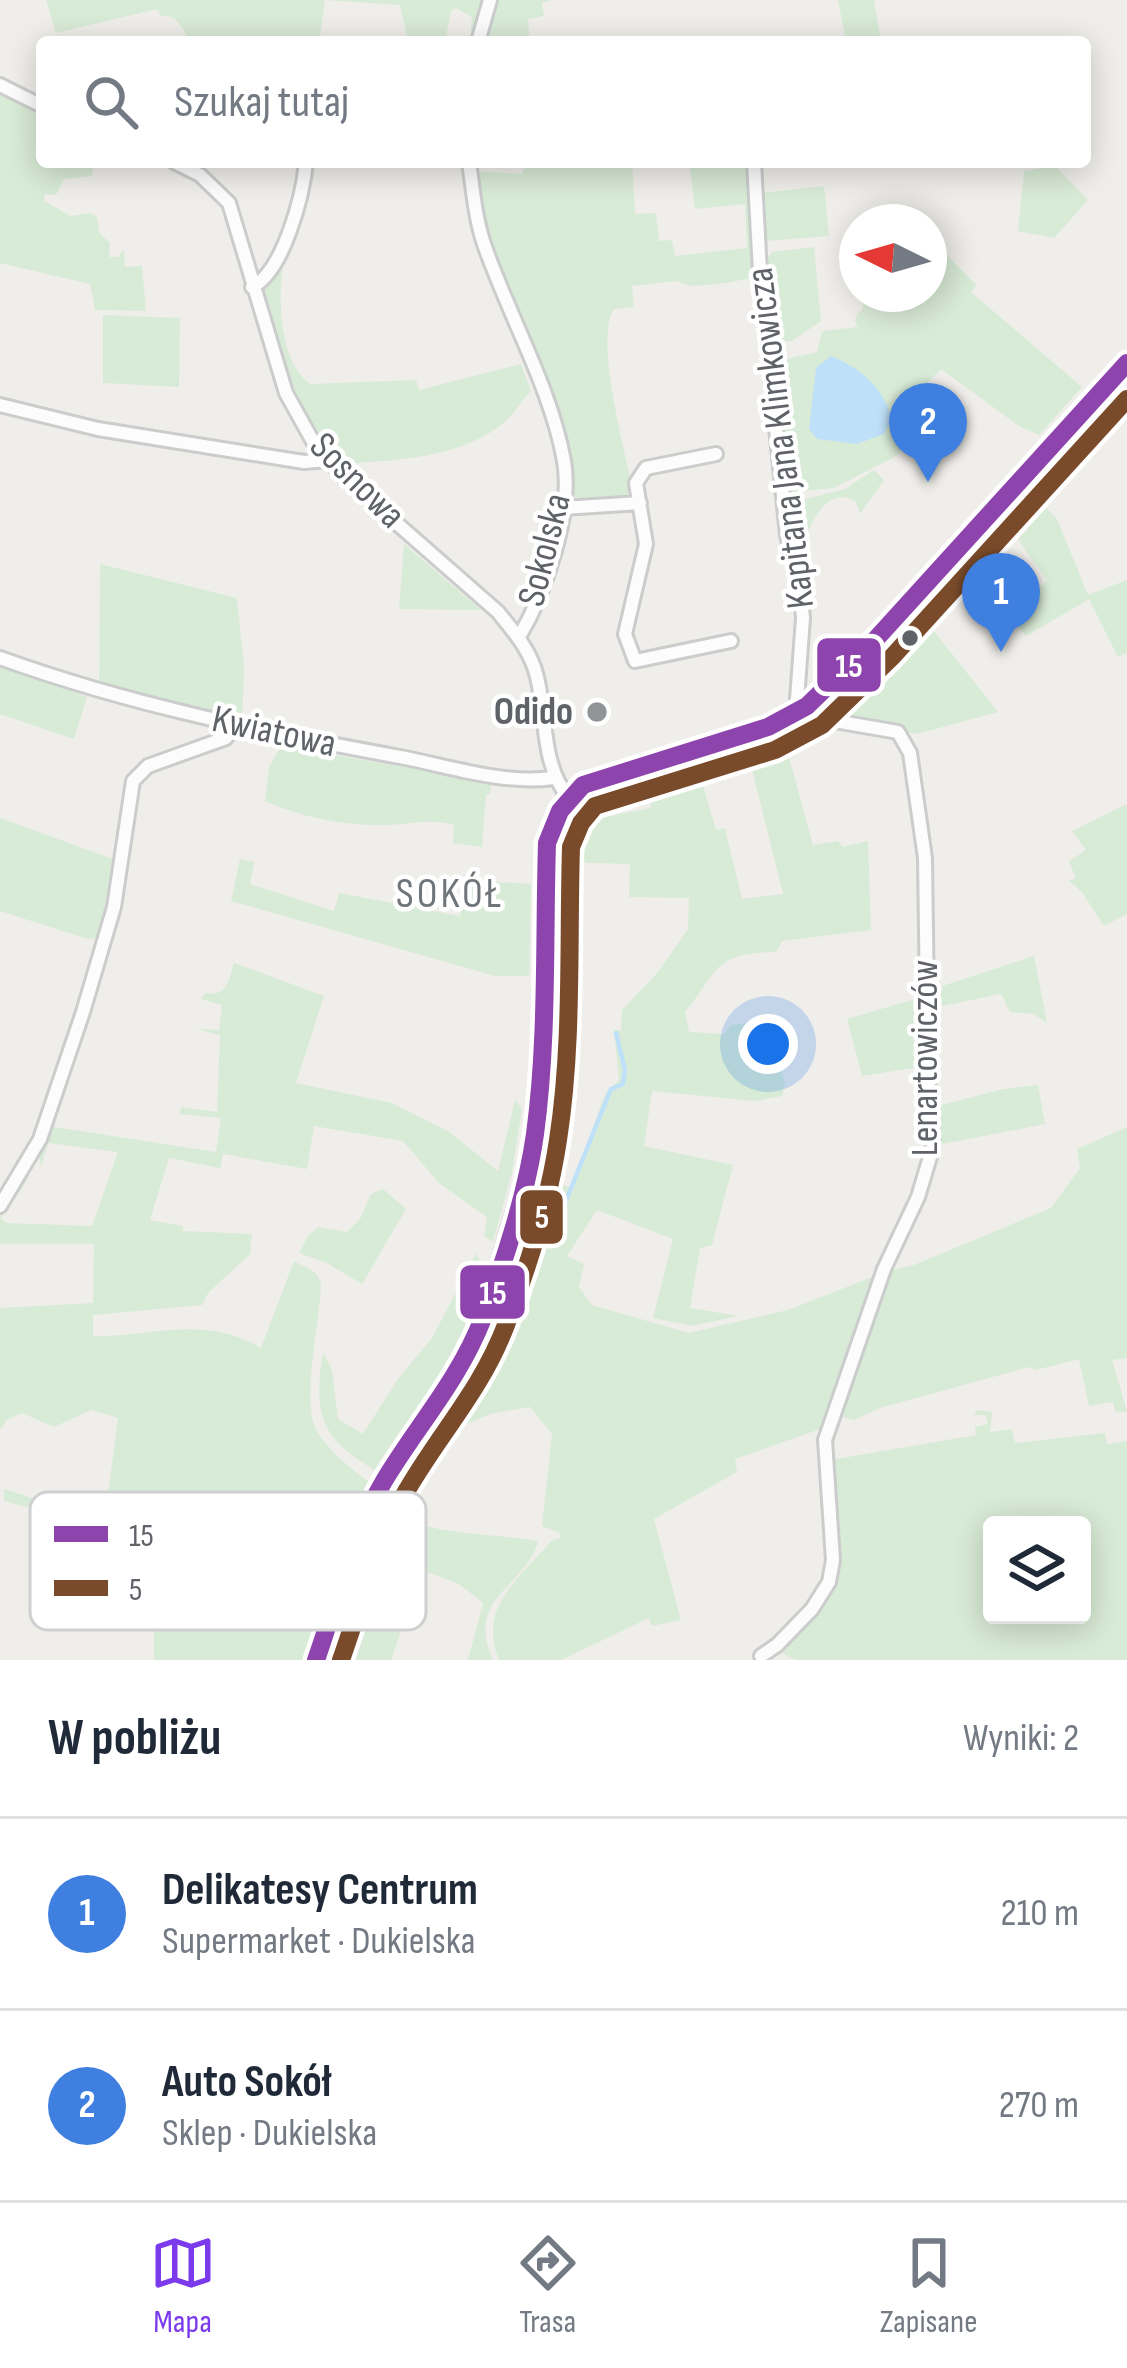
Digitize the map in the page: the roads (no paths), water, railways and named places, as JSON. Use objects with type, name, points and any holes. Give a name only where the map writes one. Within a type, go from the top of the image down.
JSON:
[{"type":"main road","points":[[379,1492],[458,1375],[484,1316],[517,1208],[534,1142],[540,1093],[547,843],[568,796],[617,772],[731,740],[801,709],[875,640],[1127,363]]},
{"type":"main road","points":[[316,1660],[327,1630]]},
{"type":"street","points":[[480,36],[490,0]]},
{"type":"street","points":[[0,85],[36,103]]},
{"type":"street","name":"Sosnowa","points":[[186,168],[229,203],[286,393],[304,430],[328,460],[484,599],[518,637]]},
{"type":"street","points":[[252,287],[266,280],[279,259],[305,168]]},
{"type":"street","name":"Sokolska","points":[[470,168],[482,240],[564,460],[563,508],[534,611],[518,637],[537,675],[553,778]]},
{"type":"street","name":"Kapitana Jana Klimkowicza","points":[[754,168],[787,535],[803,618],[801,709]]},
{"type":"street","points":[[0,405],[98,429],[304,462],[328,460]]},
{"type":"street","points":[[716,454],[646,468],[636,483],[646,544],[625,634],[633,659],[644,662],[731,641]]},
{"type":"street","points":[[563,508],[640,503]]},
{"type":"street","name":"Kwiatowa","points":[[0,658],[74,685],[233,726],[483,772],[553,778]]},
{"type":"street","name":"Lenartowiczów","points":[[761,1655],[812,1609],[829,1582],[833,1560],[826,1440],[877,1289],[918,1197],[933,1148],[925,858],[910,753],[898,732],[823,719],[801,709]]},
{"type":"street","points":[[0,1206],[40,1139],[83,1012],[114,907],[133,782],[148,766],[226,738],[233,726]]},
{"type":"street","points":[[553,778],[568,796]]},
{"type":"water","points":[[831,356],[876,387],[892,418],[884,434],[857,444],[817,439],[809,429],[816,368]]},
{"type":"waterway","points":[[394,1492],[474,1371],[502,1301],[559,1218],[611,1089],[623,1084],[625,1070],[616,1033]]},
{"type":"waterway","points":[[329,1660],[340,1630]]},
{"type":"place","name":"Auto Sokół","points":[[928,482]]},
{"type":"place","name":"Delikatesy Centrum","points":[[1001,652]]},
{"type":"place","name":"Odido","points":[[597,712]]},
{"type":"district","name":"SOKÓŁ","points":[[450,894]]}]
